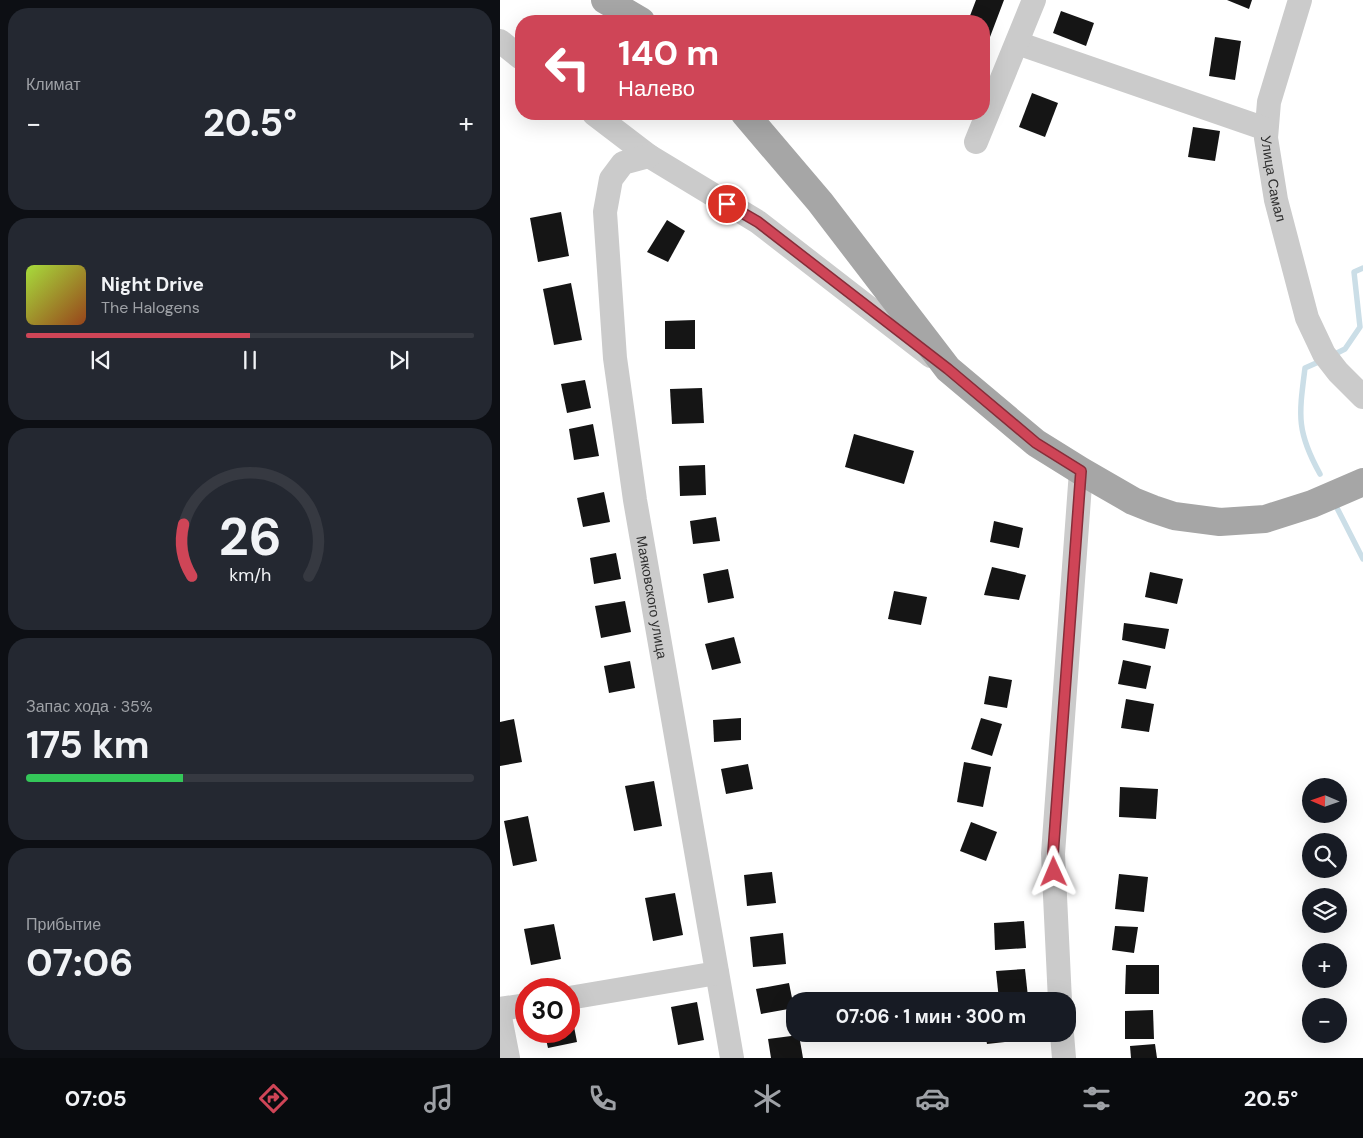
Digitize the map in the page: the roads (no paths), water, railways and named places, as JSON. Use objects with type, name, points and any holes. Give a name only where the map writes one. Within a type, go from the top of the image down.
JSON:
[{"type":"main road","points":[[605,0],[631,15]]},
{"type":"main road","points":[[750,120],[820,202],[948,369],[1036,443],[1081,471],[1133,501],[1153,509],[1174,516],[1220,522],[1265,519],[1312,504],[1363,482]]},
{"type":"street","points":[[990,108],[1034,0]]},
{"type":"street","name":"Улица Самал","points":[[1300,0],[1269,102],[1266,138],[1276,200],[1307,318],[1331,363],[1363,396]]},
{"type":"street","points":[[500,41],[515,53]]},
{"type":"street","points":[[1017,43],[1266,129]]},
{"type":"street","points":[[602,120],[649,156],[758,222],[948,369]]},
{"type":"street","points":[[976,142],[985,120]]},
{"type":"street","name":"Маяковского улица","points":[[649,156],[623,163],[611,179],[605,212],[614,348],[634,500],[732,1058]]},
{"type":"street","points":[[1060,992],[1053,854],[1081,471]]},
{"type":"street","points":[[580,996],[717,973]]},
{"type":"street","points":[[500,1009],[515,1007]]},
{"type":"street","points":[[500,1017],[508,1058]]},
{"type":"street","points":[[1063,1042],[1064,1058]]},
{"type":"waterway","points":[[1331,356],[1345,349],[1360,327],[1354,272],[1363,268]]},
{"type":"waterway","points":[[1320,474],[1303,434],[1301,398],[1305,368],[1323,360]]},
{"type":"waterway","points":[[1337,508],[1363,559]]}]
